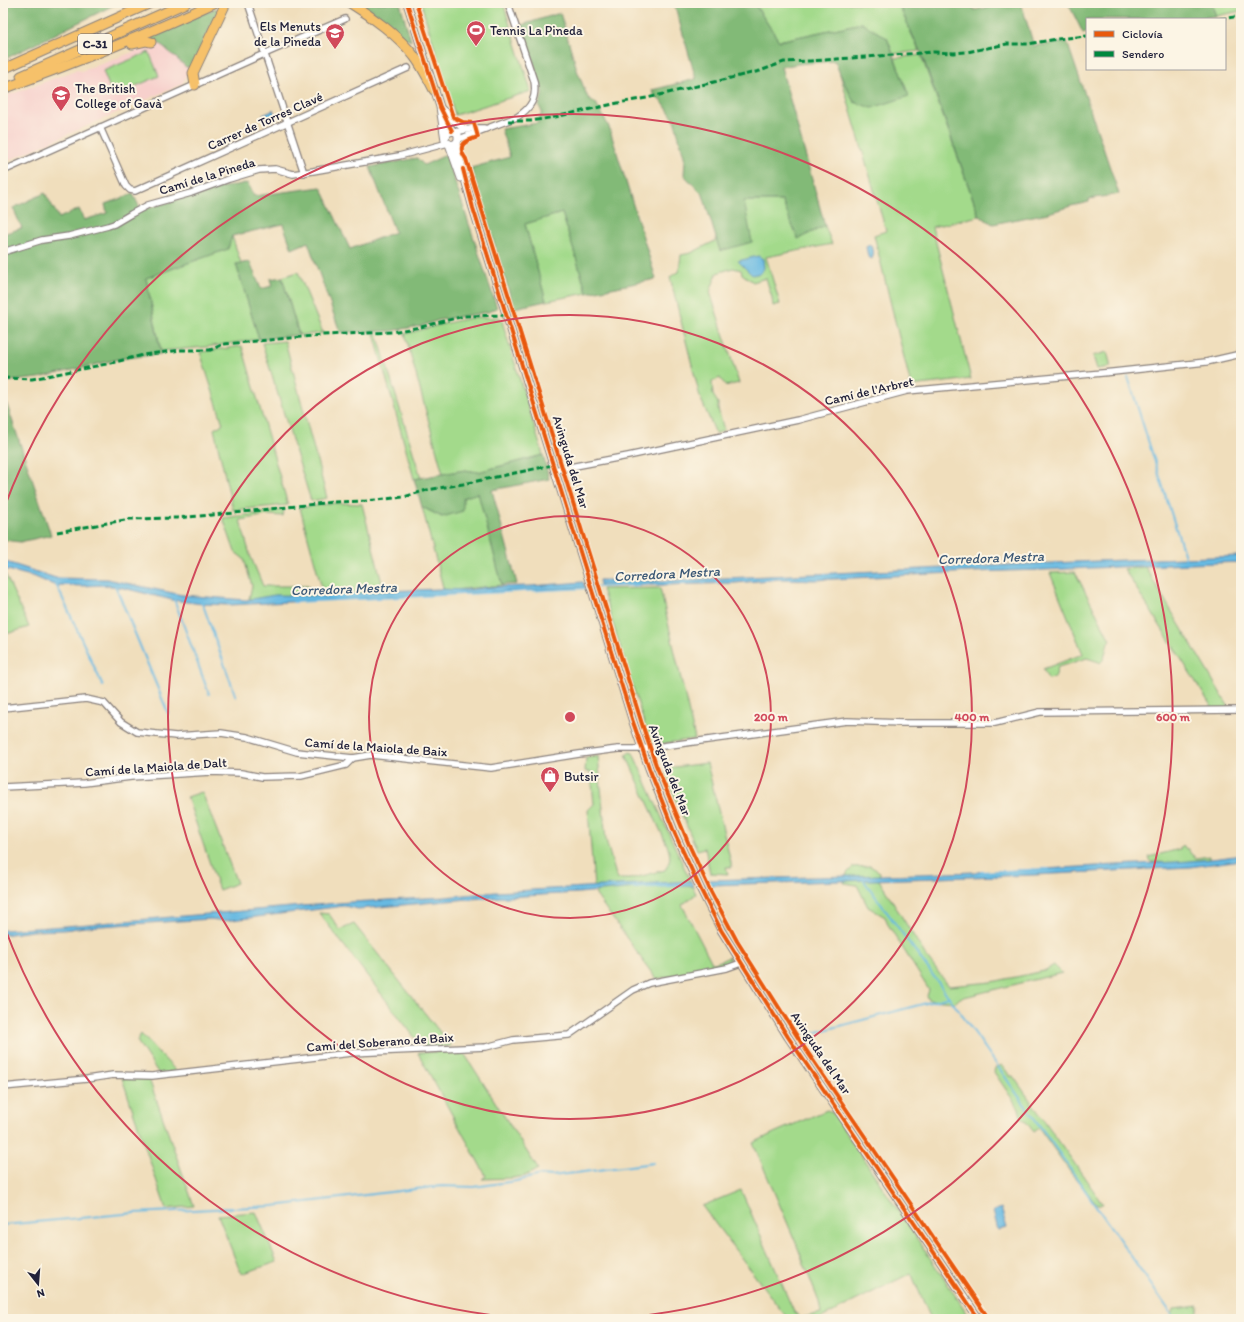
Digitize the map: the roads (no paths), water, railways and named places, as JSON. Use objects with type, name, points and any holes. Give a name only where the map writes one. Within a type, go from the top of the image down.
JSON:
[{"type":"highway","points":[[74,37],[139,3]]},
{"type":"highway","name":"C-31","points":[[3,69],[151,3]]},
{"type":"highway","name":"C-31","points":[[3,84],[186,3]]},
{"type":"highway","points":[[3,89],[147,34],[214,3]]},
{"type":"highway","points":[[195,85],[193,73],[226,3]]},
{"type":"highway","points":[[350,3],[372,18],[408,48],[421,66],[434,90]]},
{"type":"highway","points":[[96,54],[142,42],[151,42]]},
{"type":"street","points":[[248,3],[304,173]]},
{"type":"street","name":"Avinguda del Mar","points":[[407,3],[440,107],[453,132]]},
{"type":"street","points":[[486,128],[458,141],[454,145],[447,142],[448,133],[486,128],[508,121],[525,112],[531,106],[536,90],[508,3]]},
{"type":"street","points":[[3,171],[345,19]]},
{"type":"street","name":"Carrer de Torres Clavé","points":[[100,128],[126,186],[130,190],[135,191],[408,68]]},
{"type":"street","points":[[440,107],[460,127],[468,130]]},
{"type":"street","name":"Avinguda del Mar","points":[[440,107],[447,142],[472,208]]},
{"type":"street","points":[[453,132],[458,136],[458,141]]},
{"type":"street","name":"Avinguda del Mar","points":[[458,141],[458,154],[472,208],[641,749],[694,877],[721,930],[788,1038],[979,1319]]},
{"type":"street","name":"Camí de la Pineda","points":[[3,252],[42,240],[68,236],[108,226],[148,205],[192,193],[259,170],[275,169],[293,174],[304,173],[399,156],[447,142]]},
{"type":"street","name":"Camí de l'Arbret","points":[[554,470],[798,420],[907,391],[1206,362],[1241,354]]},
{"type":"street","name":"Camí de la Maiola de Baix","points":[[3,708],[86,699],[104,703],[121,722],[137,732],[176,736],[221,733],[247,737],[297,752],[354,758],[371,755],[491,768],[579,754],[618,749],[641,749],[847,721],[902,723],[995,722],[1040,712],[1241,710]]},
{"type":"street","name":"Camí de la Maiola de Dalt","points":[[3,787],[210,772],[241,773],[262,777],[301,776],[346,765],[354,758]]},
{"type":"street","name":"Camí del Soberano de Baix","points":[[3,1087],[113,1075],[152,1076],[351,1052],[486,1047],[513,1040],[569,1035],[633,990],[649,983],[727,968],[741,963]]},
{"type":"water","points":[[273,109],[275,115],[265,120],[263,115],[272,111]]},
{"type":"water","points":[[869,245],[873,249],[874,253],[872,259],[868,257],[866,247]]},
{"type":"water","points":[[758,256],[763,259],[764,268],[761,273],[752,275],[738,261]]},
{"type":"water","points":[[1241,556],[1241,562],[971,572],[814,580],[781,579],[735,583],[600,585],[599,580],[659,581]]},
{"type":"water","points":[[3,561],[56,578],[107,579],[182,595],[246,600],[275,595],[324,596],[384,591],[440,589],[467,590],[491,587],[583,582],[585,587],[230,605],[202,604],[172,600],[119,587],[104,585],[56,586],[35,577],[4,569]]},
{"type":"water","points":[[1241,855],[1241,860],[1190,867],[1034,875],[710,885],[707,880],[1048,869],[1187,861]]},
{"type":"water","points":[[691,881],[693,886],[648,887],[578,893],[469,899],[358,909],[344,906],[224,921],[210,919],[32,931],[3,935],[3,930],[350,902]]},
{"type":"water","points":[[1001,1208],[1007,1228],[998,1230],[993,1211]]},
{"type":"waterway","points":[[1128,377],[1186,560]]},
{"type":"waterway","points":[[56,584],[103,686]]},
{"type":"waterway","points":[[115,585],[168,713]]},
{"type":"waterway","name":"Corredora Mestra","points":[[593,587],[638,585]]},
{"type":"waterway","name":"Corredora Mestra","points":[[293,602],[588,588]]},
{"type":"waterway","points":[[174,599],[209,694]]},
{"type":"waterway","points":[[202,602],[236,697]]},
{"type":"waterway","points":[[981,872],[1049,869]]},
{"type":"waterway","points":[[862,878],[967,1022],[1175,1319]]},
{"type":"waterway","points":[[701,885],[711,884]]},
{"type":"waterway","points":[[633,888],[671,886]]},
{"type":"waterway","points":[[806,1035],[949,997]]},
{"type":"waterway","points":[[3,1225],[135,1213],[273,1206],[441,1186],[474,1187],[516,1181],[541,1175],[552,1176],[653,1163]]},
{"type":"place","name":"Tennis La Pineda","points":[[476,47]]},
{"type":"place","name":"Els Menuts de la Pineda","points":[[335,50]]},
{"type":"place","name":"The British College of Gavà","points":[[61,112]]},
{"type":"place","name":"Butsir","points":[[550,793]]}]
